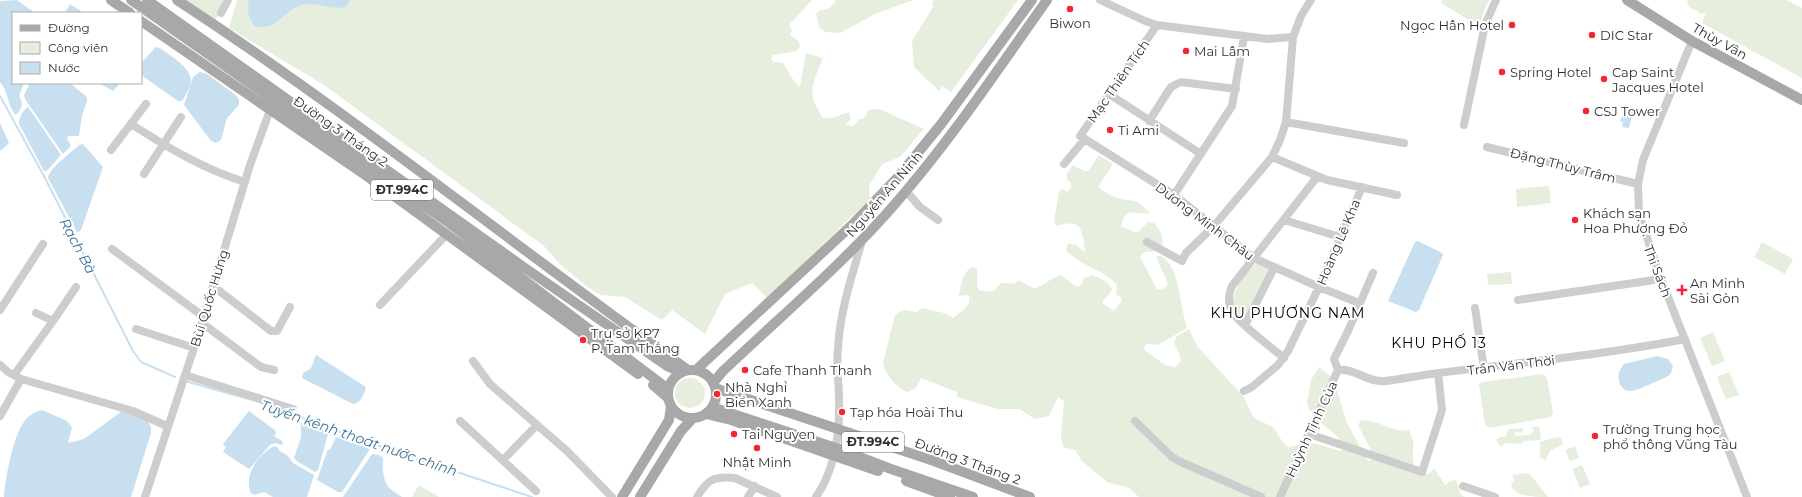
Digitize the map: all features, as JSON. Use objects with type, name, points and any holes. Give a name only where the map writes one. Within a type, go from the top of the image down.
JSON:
[{"type":"main road","points":[[111,0],[129,12]]},
{"type":"main road","name":"Đường 3 Tháng 2","points":[[131,0],[449,223],[669,398]]},
{"type":"main road","name":"Đường 3 Tháng 2","points":[[146,0],[522,266],[667,366],[688,371]]},
{"type":"main road","name":"Đường 3 Tháng 2","points":[[177,0],[314,93],[375,140],[688,371]]},
{"type":"main road","name":"Nguyễn An Ninh","points":[[688,371],[852,225],[899,176],[942,122],[1032,0]]},
{"type":"main road","name":"Nguyễn An Ninh","points":[[715,388],[723,371],[862,241],[877,222],[906,191],[954,130],[1047,0]]},
{"type":"main road","name":"Thùy Vân","points":[[1628,0],[1692,41],[1802,100]]},
{"type":"main road","name":"Đường 3 Tháng 2","points":[[142,22],[368,177],[669,398]]},
{"type":"main road","points":[[942,122],[954,130]]},
{"type":"main road","points":[[865,212],[877,222]]},
{"type":"main road","points":[[852,225],[862,241]]},
{"type":"main road","points":[[622,497],[669,420],[669,398],[674,376],[688,371]]},
{"type":"main road","name":"ĐT.994C","points":[[688,371],[703,372],[715,388]]},
{"type":"main road","points":[[640,497],[681,431],[693,418],[709,410],[715,388]]},
{"type":"main road","name":"Đường 3 Tháng 2","points":[[715,388],[1015,497]]},
{"type":"main road","name":"ĐT.994C","points":[[669,398],[680,415],[693,418]]},
{"type":"main road","name":"ĐT.994C","points":[[709,410],[731,420],[891,469],[973,497]]},
{"type":"main road","name":"Đường 3 Tháng 2","points":[[839,433],[934,461],[1030,497]]},
{"type":"main road","name":"ĐT.994C","points":[[835,452],[950,497]]},
{"type":"street","points":[[220,13],[228,0]]},
{"type":"street","points":[[1100,0],[1157,25],[1268,40],[1293,37]]},
{"type":"street","points":[[1147,242],[1182,261],[1186,253],[1213,227],[1272,157],[1286,122],[1293,37],[1301,16],[1312,0]]},
{"type":"street","points":[[1464,125],[1485,25],[1496,0]]},
{"type":"street","name":"Mạc Thiên Tích","points":[[1064,164],[1109,94],[1157,25]]},
{"type":"street","points":[[1174,195],[1234,102],[1244,37]]},
{"type":"street","name":"Thi Sách","points":[[1692,41],[1643,160],[1638,184],[1639,214],[1661,279],[1747,497]]},
{"type":"street","points":[[1149,121],[1171,87],[1181,82],[1236,89]]},
{"type":"street","points":[[1109,94],[1201,154]]},
{"type":"street","name":"Bùi Quốc Hưng","points":[[145,497],[167,426],[203,320],[245,182],[270,110],[277,102]]},
{"type":"street","points":[[111,150],[146,104]]},
{"type":"street","points":[[144,174],[181,117]]},
{"type":"street","points":[[1286,122],[1404,143]]},
{"type":"street","points":[[131,124],[184,157],[225,176],[245,182]]},
{"type":"street","name":"Dương Minh Châu","points":[[1082,138],[1174,195],[1254,258],[1319,288],[1359,303]]},
{"type":"street","name":"Đặng Thùy Trâm","points":[[1487,147],[1638,184]]},
{"type":"street","points":[[1272,157],[1316,177],[1397,195]]},
{"type":"street","points":[[1284,358],[1233,313],[1230,304],[1229,292],[1232,286],[1316,177]]},
{"type":"street","name":"Hoàng Lê Kha","points":[[1244,391],[1252,387],[1284,358],[1319,288],[1362,187]]},
{"type":"street","points":[[906,191],[920,207],[938,220]]},
{"type":"street","points":[[1284,220],[1340,237]]},
{"type":"street","points":[[380,305],[447,234]]},
{"type":"street","points":[[820,496],[835,452],[839,433],[839,334],[851,278],[862,241]]},
{"type":"street","points":[[0,310],[43,244]]},
{"type":"street","points":[[112,249],[203,320],[260,367],[274,370]]},
{"type":"street","points":[[1245,325],[1274,268]]},
{"type":"street","name":"Huỳnh Tịnh Của","points":[[1280,497],[1338,370],[1334,359],[1373,274]]},
{"type":"street","points":[[1518,300],[1661,279]]},
{"type":"street","points":[[213,286],[271,331],[277,331],[290,306]]},
{"type":"street","points":[[0,416],[18,377],[76,287]]},
{"type":"street","points":[[1475,308],[1484,368]]},
{"type":"street","points":[[36,313],[53,321]]},
{"type":"street","points":[[136,328],[194,348]]},
{"type":"street","name":"Trần Văn Thời","points":[[1338,370],[1346,369],[1371,379],[1382,381],[1438,373],[1543,362],[1685,339]]},
{"type":"street","points":[[473,361],[490,384],[567,451],[612,497]]},
{"type":"street","points":[[0,365],[18,377],[133,410],[167,426]]},
{"type":"street","points":[[1309,434],[1422,472],[1442,410],[1438,373]]},
{"type":"street","points":[[185,375],[293,409]]},
{"type":"street","points":[[460,421],[536,491]]},
{"type":"street","points":[[1135,421],[1172,457],[1261,497]]},
{"type":"street","points":[[503,460],[537,425]]},
{"type":"street","points":[[697,497],[704,485],[710,480],[720,477],[735,478],[777,497]]},
{"type":"street","points":[[748,497],[755,486]]},
{"type":"street","points":[[1463,486],[1495,497]]},
{"type":"green space","points":[[183,0],[223,0],[215,23]]},
{"type":"green space","points":[[237,0],[812,0],[789,25],[792,31],[790,35],[798,41],[800,46],[797,51],[773,55],[771,59],[774,62],[783,63],[794,81],[800,87],[806,53],[823,58],[814,81],[812,94],[817,109],[823,118],[832,118],[849,112],[851,119],[846,125],[854,126],[859,119],[863,119],[869,110],[879,109],[924,129],[900,157],[882,164],[869,186],[870,199],[767,298],[752,283],[725,294],[705,334],[672,310],[662,320],[625,297],[601,295],[586,286],[560,264],[544,246],[324,85],[229,28]]},
{"type":"green space","points":[[836,0],[913,0],[875,14],[840,33],[825,32],[819,27],[816,14],[819,11],[830,8]]},
{"type":"green space","points":[[934,0],[1018,0],[951,92],[942,86],[939,91],[914,67],[912,41],[933,7],[932,4]]},
{"type":"green space","points":[[1442,0],[1490,0],[1486,6],[1479,26],[1441,3]]},
{"type":"green space","points":[[1687,0],[1787,0],[1802,8],[1802,78],[1702,23],[1706,13],[1699,14],[1699,12],[1689,7]]},
{"type":"green space","points":[[1099,155],[1113,164],[1098,187],[1113,196],[1140,204],[1150,214],[1129,212],[1124,217],[1121,226],[1137,233],[1148,222],[1154,223],[1161,234],[1163,240],[1162,247],[1153,252],[1144,253],[1140,257],[1157,289],[1162,290],[1168,285],[1158,263],[1157,256],[1161,256],[1167,261],[1176,278],[1187,328],[1158,345],[1146,344],[1143,349],[1165,365],[1175,367],[1181,361],[1174,343],[1176,337],[1189,329],[1197,346],[1243,396],[1253,416],[1273,427],[1284,444],[1288,447],[1314,443],[1340,451],[1343,449],[1338,437],[1319,421],[1309,409],[1307,403],[1311,380],[1319,367],[1334,379],[1346,421],[1368,461],[1375,458],[1358,425],[1361,420],[1374,422],[1397,430],[1409,430],[1413,440],[1414,466],[1417,470],[1422,473],[1429,474],[1434,468],[1445,485],[1456,480],[1461,495],[1465,497],[1139,497],[1129,488],[1107,482],[1082,461],[1075,450],[1063,447],[1061,435],[1064,401],[1058,397],[1049,416],[1035,419],[1019,409],[998,409],[957,397],[957,392],[921,378],[916,388],[907,392],[895,384],[886,372],[883,363],[895,315],[903,310],[917,312],[922,308],[944,313],[953,318],[967,306],[969,302],[969,295],[959,296],[959,292],[961,283],[970,268],[974,267],[977,269],[977,287],[982,291],[994,291],[1003,283],[1014,284],[1019,280],[1035,289],[1061,275],[1077,287],[1081,285],[1084,278],[1093,275],[1106,282],[1112,289],[1103,301],[1103,304],[1114,311],[1121,301],[1121,297],[1116,294],[1117,285],[1105,275],[1078,260],[1066,250],[1068,243],[1076,245],[1085,252],[1080,228],[1072,223],[1057,226],[1054,222],[1059,191],[1063,189],[1067,192],[1071,188],[1071,183],[1067,179],[1067,173],[1073,165],[1084,171],[1088,171]]},
{"type":"green space","points":[[1549,186],[1551,203],[1517,207],[1516,189]]},
{"type":"green space","points":[[1762,242],[1793,259],[1785,274],[1754,257]]},
{"type":"green space","points":[[1258,263],[1268,267],[1269,273],[1246,317],[1240,316],[1233,306],[1234,295],[1244,276]]},
{"type":"green space","points":[[1511,272],[1512,284],[1488,285],[1487,274]]},
{"type":"green space","points":[[1713,332],[1725,361],[1712,366],[1700,338]]},
{"type":"green space","points":[[1729,372],[1739,395],[1726,399],[1717,377]]},
{"type":"green space","points":[[1543,374],[1547,378],[1553,413],[1551,417],[1490,428],[1485,425],[1479,384],[1482,382]]},
{"type":"green space","points":[[690,378],[701,382],[705,393],[701,404],[690,408],[679,404],[675,393],[679,382]]},
{"type":"green space","points":[[1534,426],[1539,427],[1541,436],[1540,440],[1524,441],[1521,444],[1505,443],[1501,447],[1496,440],[1501,437],[1506,437],[1507,431],[1510,429],[1524,428],[1522,433],[1516,432],[1514,436],[1530,435],[1534,430],[1531,428]]},
{"type":"green space","points":[[1557,437],[1561,438],[1563,444],[1550,451],[1546,460],[1540,458],[1540,442]]},
{"type":"green space","points":[[1575,446],[1579,458],[1570,461],[1565,450]]},
{"type":"green space","points":[[1582,465],[1590,484],[1580,488],[1572,469]]},
{"type":"green space","points":[[1529,473],[1548,497],[1526,496],[1513,490],[1511,486],[1514,480],[1512,475]]},
{"type":"green space","points":[[419,485],[439,497],[412,497]]},
{"type":"water","points":[[17,0],[34,12],[12,12],[12,84],[24,84],[19,96],[22,106],[16,115],[0,82],[0,1]]},
{"type":"water","points":[[249,0],[350,0],[347,6],[341,8],[314,4],[302,5],[290,11],[275,23],[262,27],[254,26],[249,16]]},
{"type":"water","points":[[70,4],[82,12],[66,12]]},
{"type":"water","points":[[156,47],[160,48],[176,59],[186,69],[191,80],[190,86],[182,101],[178,101],[142,76],[142,62]]},
{"type":"water","points":[[200,72],[207,74],[237,96],[239,100],[239,105],[227,118],[221,140],[216,143],[211,141],[184,105],[193,77]]},
{"type":"water","points":[[30,84],[72,84],[87,97],[82,115],[79,136],[69,136],[67,138],[71,146],[63,154],[25,99],[24,95]]},
{"type":"water","points":[[101,84],[119,84],[113,91]]},
{"type":"water","points":[[28,107],[61,155],[47,171],[44,171],[19,124],[21,115]]},
{"type":"water","points":[[1627,108],[1634,109],[1629,128],[1622,127],[1623,122],[1620,121],[1623,112],[1626,113]]},
{"type":"water","points":[[0,123],[9,143],[0,151]]},
{"type":"water","points":[[83,144],[103,167],[81,230],[77,232],[48,178],[49,174],[56,165],[79,145]]},
{"type":"water","points":[[1418,241],[1442,253],[1443,255],[1419,310],[1416,312],[1388,301],[1415,242]]},
{"type":"water","points":[[316,355],[366,387],[358,402],[353,404],[302,378],[303,373],[311,368]]},
{"type":"water","points":[[1657,356],[1668,359],[1673,366],[1671,373],[1668,376],[1637,390],[1628,391],[1623,388],[1618,376],[1624,364]]},
{"type":"water","points":[[42,410],[67,421],[72,427],[68,443],[84,439],[122,411],[147,420],[151,427],[151,433],[131,497],[4,497],[10,458],[16,437],[26,420],[34,413]]},
{"type":"water","points":[[249,411],[275,430],[276,433],[274,436],[282,441],[283,444],[275,443],[270,445],[249,469],[223,452],[226,447],[223,444]]},
{"type":"water","points":[[301,423],[308,423],[316,426],[328,434],[318,470],[315,472],[294,458],[301,437]]},
{"type":"water","points":[[336,437],[370,449],[342,492],[338,492],[317,480],[328,449],[330,450]]},
{"type":"water","points":[[274,446],[288,456],[293,463],[314,475],[307,497],[273,497],[264,492],[255,495],[251,493],[249,479],[254,466],[268,450]]},
{"type":"water","points":[[372,454],[379,455],[383,458],[385,481],[391,489],[402,497],[343,497]]},
{"type":"waterway","name":"Rạch Bà","points":[[0,96],[45,178],[133,351],[141,362],[175,377]]},
{"type":"waterway","name":"Tuyến kênh thoát nước chính","points":[[185,381],[259,402],[367,442],[532,497]]},
{"type":"place","name":"Biwon","points":[[1070,9]]},
{"type":"place","name":"Ngọc Hân Hotel","points":[[1512,25]]},
{"type":"place","name":"DIC Star","points":[[1592,35]]},
{"type":"place","name":"Mai Lâm","points":[[1186,51]]},
{"type":"place","name":"Spring Hotel","points":[[1502,72]]},
{"type":"place","name":"Cap Saint Jacques Hotel","points":[[1604,79]]},
{"type":"place","name":"CSJ Tower","points":[[1586,111]]},
{"type":"place","name":"Ti Ami","points":[[1110,130]]},
{"type":"place","name":"Khách sạn Hoa Phượng Đỏ","points":[[1575,220]]},
{"type":"place","name":"An Minh Sài Gòn","points":[[1682,290]]},
{"type":"place","name":"Trụ sở KP7 P. Tam Thắng","points":[[583,340]]},
{"type":"place","name":"Cafe Thanh Thanh","points":[[745,370]]},
{"type":"place","name":"Nhà Nghỉ Biển Xanh","points":[[717,394]]},
{"type":"place","name":"Tạp hóa Hoài Thu","points":[[842,412]]},
{"type":"place","name":"Tai Nguyen","points":[[734,434]]},
{"type":"place","name":"Trường Trung học phổ thông Vũng Tàu","points":[[1595,436]]},
{"type":"place","name":"Nhật Minh","points":[[757,448]]},
{"type":"district","name":"KHU PHƯƠNG NAM","points":[[1288,313]]},
{"type":"district","name":"KHU PHỐ 13","points":[[1439,343]]}]
